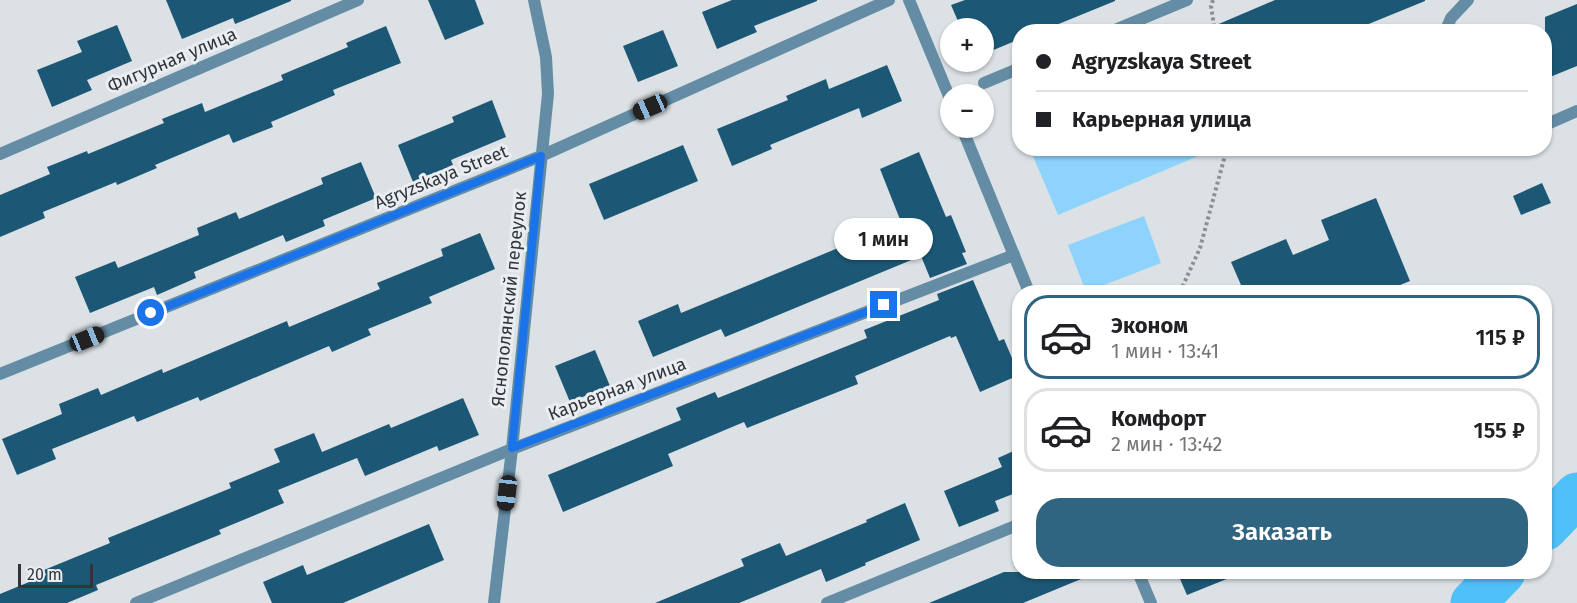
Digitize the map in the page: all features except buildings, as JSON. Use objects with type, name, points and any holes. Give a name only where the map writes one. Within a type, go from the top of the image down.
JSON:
[{"type":"street","name":"Фигурная улица","points":[[0,154],[358,0]]},
{"type":"street","name":"Яснополянский переулок","points":[[494,603],[548,94],[546,57],[534,0]]},
{"type":"street","name":"Agryzskaya Street","points":[[0,374],[541,156],[889,0]]},
{"type":"street","points":[[909,0],[944,84]]},
{"type":"street","points":[[1129,24],[1187,0]]},
{"type":"street","points":[[1448,24],[1450,18],[1468,0]]},
{"type":"street","points":[[984,83],[1012,71]]},
{"type":"street","points":[[1552,122],[1577,111]]},
{"type":"street","points":[[966,138],[1026,285]]},
{"type":"street","name":"Карьерная улица","points":[[136,603],[512,448],[1014,255]]},
{"type":"street","points":[[827,603],[1012,527]]},
{"type":"street","points":[[1141,579],[1151,603]]},
{"type":"path","points":[[1213,0],[1211,6],[1214,24]]},
{"type":"path","points":[[1183,285],[1200,248],[1225,156]]},
{"type":"shaded area","points":[[1033,156],[1198,156],[1058,215]]},
{"type":"shaded area","points":[[1144,216],[1161,263],[1104,285],[1083,285],[1068,245]]},
{"type":"waterway","points":[[1552,521],[1577,495]]},
{"type":"waterway","points":[[1473,603],[1496,579]]},
{"type":"route","points":[[151,313],[541,156],[512,448],[884,305]]}]
